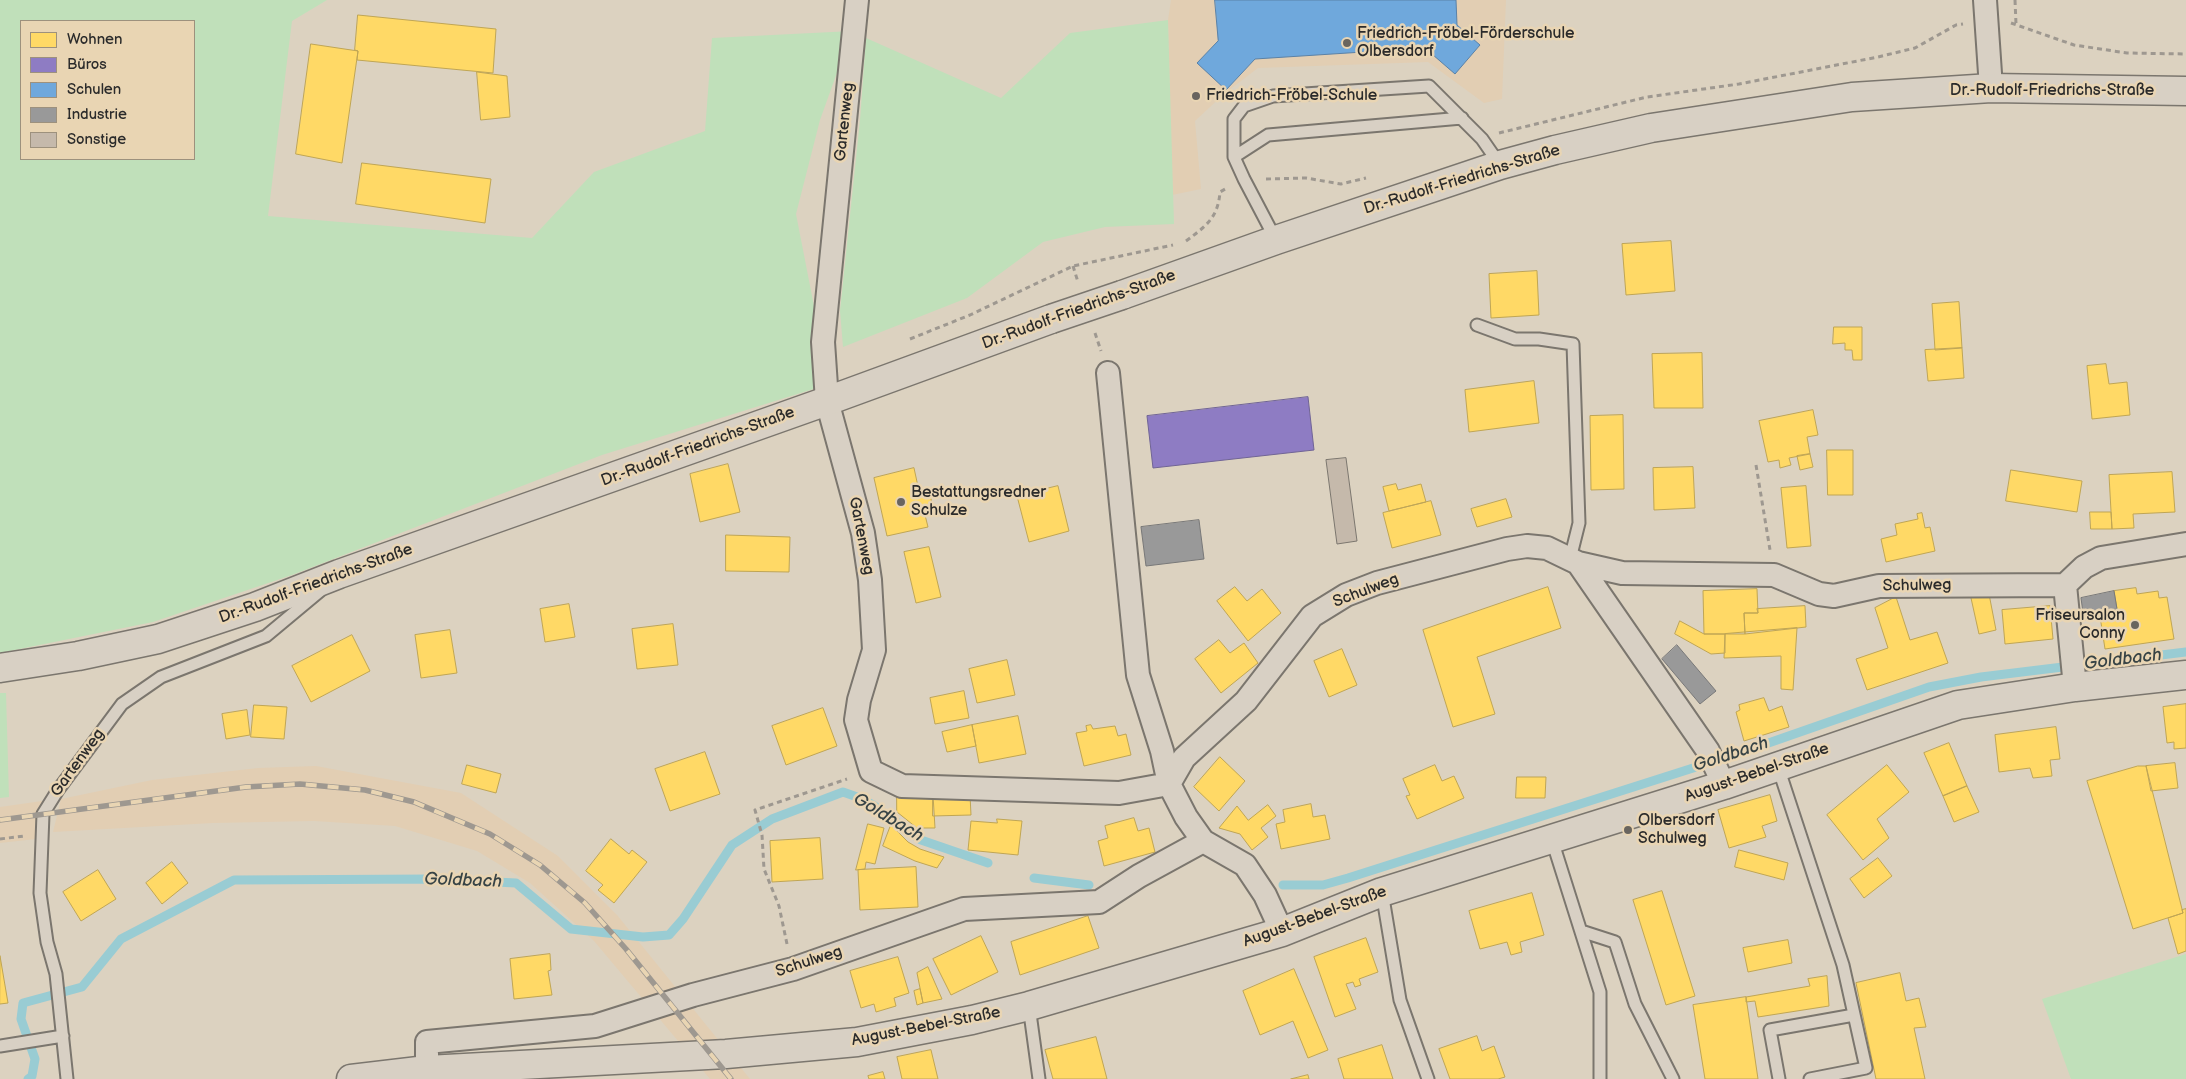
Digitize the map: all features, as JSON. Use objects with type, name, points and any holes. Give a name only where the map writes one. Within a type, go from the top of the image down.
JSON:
[{"type":"main road","name":"Dr.-Rudolf-Friedrichs-Straße","points":[[0,668],[78,656],[158,639],[255,607],[339,574],[828,401],[1051,319],[1500,164],[1651,128],[1852,97],[1991,88],[2186,91]]},
{"type":"main road","name":"August-Bebel-Straße","points":[[350,1079],[726,1054],[857,1042],[915,1032],[1029,1006],[1282,932],[1382,892],[1724,785],[1958,705],[2075,687],[2186,675]]},
{"type":"street","name":"Gartenweg","points":[[857,0],[823,342],[828,401],[863,533],[870,580],[874,650],[859,700],[856,720],[871,771]]},
{"type":"street","points":[[1985,0],[1991,88]]},
{"type":"street","points":[[1108,373],[1138,676],[1162,751],[1169,784],[1186,817],[1203,840],[1245,865],[1265,895],[1282,932]]},
{"type":"street","points":[[2075,687],[2065,585],[2084,567],[2101,558],[2186,544]]},
{"type":"street","name":"Schulweg","points":[[1169,784],[1184,758],[1246,701],[1312,616],[1328,605],[1377,583],[1506,549],[1527,546],[1547,548],[1574,561],[1622,573],[1774,575],[1819,594],[1834,596],[1879,586],[2065,585]]},
{"type":"street","name":"Schulweg","points":[[1574,561],[1708,751],[1724,785]]},
{"type":"street","points":[[871,771],[902,786],[1119,793],[1169,784]]},
{"type":"street","name":"Schulweg","points":[[427,1075],[428,1042],[595,1026],[693,994],[793,969],[964,909],[1099,902],[1139,876],[1203,840]]},
{"type":"lane","points":[[1276,240],[1234,156],[1234,119],[1244,106],[1273,96],[1429,86],[1482,139],[1500,164]]},
{"type":"lane","points":[[1234,156],[1268,135],[1462,118]]},
{"type":"lane","points":[[1477,325],[1515,339],[1540,339],[1573,344],[1579,523],[1574,561]]},
{"type":"lane","name":"Gartenweg","points":[[67,1079],[56,974],[47,942],[40,893],[43,814],[58,790],[122,704],[161,677],[266,636],[339,574]]},
{"type":"lane","points":[[1778,766],[1843,965],[1866,1068],[1810,1079]]},
{"type":"lane","points":[[1552,840],[1600,992],[1600,1079]]},
{"type":"lane","points":[[1382,892],[1400,1000],[1428,1079]]},
{"type":"lane","points":[[1580,931],[1615,942],[1635,1004],[1673,1079]]},
{"type":"lane","points":[[1029,1006],[1039,1079]]},
{"type":"lane","points":[[1779,1079],[1770,1030],[1854,1015]]},
{"type":"lane","points":[[0,1046],[44,1037],[63,1036]]},
{"type":"path","points":[[2015,0],[2016,24]]},
{"type":"path","points":[[906,340],[970,315],[1073,266]]},
{"type":"path","points":[[1756,465],[1774,575]]},
{"type":"path","points":[[793,969],[779,906],[764,869],[762,836],[754,810],[871,771]]},
{"type":"shaded area","name":"Friedrich-Fröbel-Schule","points":[[1171,0],[1506,0],[1502,99],[1484,103],[1428,62],[1258,68],[1224,94],[1195,121],[1201,189],[1172,195],[1168,20]]},
{"type":"shaded area","points":[[316,766],[461,793],[558,856],[617,915],[750,1079],[710,1079],[594,941],[530,883],[477,851],[395,826],[314,821],[213,823],[53,832],[61,799],[152,780],[258,768]]},
{"type":"shaded area","points":[[42,801],[36,839],[0,843],[0,807]]},
{"type":"green space","points":[[0,0],[327,0],[292,21],[268,216],[532,238],[594,172],[705,131],[712,38],[852,31],[820,120],[796,214],[821,342],[820,387],[602,455],[292,575],[153,622],[0,653]]},
{"type":"green space","points":[[1168,20],[1174,224],[1105,227],[1043,242],[967,298],[843,347],[840,311],[860,120],[866,38],[1001,98],[1070,33]]},
{"type":"green space","points":[[0,693],[6,693],[9,797],[0,798]]},
{"type":"green space","points":[[2186,954],[2186,1079],[2071,1079],[2042,999]]},
{"type":"building: Wohnen","points":[[358,15],[496,29],[493,73],[357,60],[358,51],[355,50]]},
{"type":"building: Wohnen","points":[[311,44],[358,51],[342,163],[296,154]]},
{"type":"building: Wohnen","points":[[477,72],[507,76],[510,117],[481,120]]},
{"type":"building: Wohnen","points":[[362,163],[491,179],[485,223],[356,204]]},
{"type":"building: Wohnen","points":[[1671,241],[1675,291],[1626,295],[1622,244]]},
{"type":"building: Wohnen","points":[[1537,271],[1539,315],[1491,318],[1489,274]]},
{"type":"building: Wohnen","points":[[1959,302],[1962,348],[1935,350],[1932,304]]},
{"type":"building: Wohnen","points":[[1834,327],[1862,327],[1862,360],[1853,360],[1852,350],[1845,350],[1845,343],[1833,344]]},
{"type":"building: Wohnen","points":[[1962,348],[1964,378],[1928,381],[1925,350]]},
{"type":"building: Wohnen","points":[[1702,353],[1703,408],[1654,408],[1652,354]]},
{"type":"building: Wohnen","points":[[2106,364],[2109,384],[2127,382],[2130,415],[2092,419],[2087,366]]},
{"type":"building: Wohnen","points":[[1534,381],[1539,423],[1469,432],[1465,390]]},
{"type":"building: Wohnen","points":[[1813,410],[1818,435],[1807,437],[1810,454],[1789,458],[1791,465],[1780,468],[1779,460],[1768,462],[1759,421]]},
{"type":"building: Wohnen","points":[[1623,415],[1624,489],[1591,490],[1590,416]]},
{"type":"building: Wohnen","points":[[1827,450],[1853,450],[1853,495],[1828,495]]},
{"type":"building: Wohnen","points":[[1810,454],[1813,467],[1800,470],[1797,456]]},
{"type":"building: Wohnen","points":[[728,464],[740,512],[700,522],[690,474]]},
{"type":"building: Wohnen","points":[[1693,467],[1695,508],[1654,510],[1653,468]]},
{"type":"building: Wohnen","points":[[914,468],[919,491],[929,489],[933,509],[924,511],[928,527],[887,536],[874,478]]},
{"type":"building: Wohnen","points":[[2011,470],[2082,481],[2077,512],[2006,501]]},
{"type":"building: Wohnen","points":[[2172,472],[2175,512],[2133,514],[2134,528],[2112,529],[2109,475]]},
{"type":"building: Wohnen","points":[[1396,484],[1398,490],[1421,484],[1426,502],[1389,511],[1383,487]]},
{"type":"building: Wohnen","points":[[1058,486],[1069,531],[1029,542],[1017,496]]},
{"type":"building: Wohnen","points":[[1806,486],[1811,546],[1787,548],[1781,488]]},
{"type":"building: Wohnen","points":[[1506,499],[1512,517],[1477,527],[1471,509]]},
{"type":"building: Wohnen","points":[[1431,501],[1441,535],[1392,548],[1383,513]]},
{"type":"building: Wohnen","points":[[2090,512],[2111,512],[2112,529],[2091,529]]},
{"type":"building: Wohnen","points":[[1922,513],[1925,528],[1930,527],[1935,551],[1886,562],[1881,539],[1897,535],[1895,524],[1918,519],[1917,514]]},
{"type":"building: Wohnen","points":[[726,535],[790,537],[789,572],[726,571]]},
{"type":"building: Wohnen","points":[[929,547],[941,597],[916,603],[904,552]]},
{"type":"building: Wohnen","points":[[1235,587],[1247,601],[1262,589],[1281,613],[1248,641],[1217,601]]},
{"type":"building: Wohnen","points":[[1548,587],[1561,628],[1477,657],[1495,714],[1453,727],[1423,630]]},
{"type":"building: Wohnen","points":[[2136,588],[2137,594],[2158,591],[2159,598],[2167,597],[2174,639],[2105,649],[2100,616],[2109,615],[2108,611],[2117,609],[2114,591]]},
{"type":"building: Wohnen","points":[[1757,589],[1758,613],[1744,613],[1745,634],[1704,634],[1703,591]]},
{"type":"building: Wohnen","points":[[1989,594],[1996,630],[1979,634],[1971,598]]},
{"type":"building: Wohnen","points":[[1896,597],[1910,640],[1937,632],[1948,663],[1867,690],[1856,659],[1888,648],[1875,608]]},
{"type":"building: Wohnen","points":[[569,604],[575,637],[545,642],[540,609]]},
{"type":"building: Wohnen","points":[[1805,606],[1806,627],[1745,634],[1744,613],[1758,613],[1757,609]]},
{"type":"building: Wohnen","points":[[2050,606],[2053,639],[2005,644],[2002,610]]},
{"type":"building: Wohnen","points":[[1680,621],[1704,634],[1725,634],[1725,653],[1711,654],[1675,634]]},
{"type":"building: Wohnen","points":[[673,624],[678,665],[637,669],[632,629]]},
{"type":"building: Wohnen","points":[[1797,628],[1793,690],[1781,689],[1781,656],[1724,658],[1725,634]]},
{"type":"building: Wohnen","points":[[450,630],[457,673],[421,678],[415,635]]},
{"type":"building: Wohnen","points":[[352,635],[370,671],[311,702],[292,666]]},
{"type":"building: Wohnen","points":[[1219,640],[1230,653],[1244,643],[1258,663],[1221,693],[1195,659]]},
{"type":"building: Wohnen","points":[[1342,649],[1357,685],[1329,697],[1314,661]]},
{"type":"building: Wohnen","points":[[1007,660],[1015,695],[977,703],[969,669]]},
{"type":"building: Wohnen","points":[[964,691],[969,718],[935,724],[930,698]]},
{"type":"building: Wohnen","points":[[1764,698],[1769,711],[1782,706],[1789,727],[1744,741],[1736,712],[1740,710],[1739,705]]},
{"type":"building: Wohnen","points":[[2186,704],[2186,748],[2174,749],[2174,742],[2167,743],[2163,707]]},
{"type":"building: Wohnen","points":[[254,705],[287,707],[284,739],[251,737]]},
{"type":"building: Wohnen","points":[[823,708],[837,746],[786,765],[772,726]]},
{"type":"building: Wohnen","points":[[247,710],[250,735],[226,739],[222,714]]},
{"type":"building: Wohnen","points":[[1018,716],[1026,754],[979,763],[972,725]]},
{"type":"building: Wohnen","points":[[972,725],[976,746],[947,752],[942,732]]},
{"type":"building: Wohnen","points":[[1091,725],[1093,729],[1115,726],[1118,736],[1126,734],[1131,755],[1084,766],[1076,733],[1087,731],[1086,726]]},
{"type":"building: Wohnen","points":[[2056,727],[2060,759],[2050,760],[2052,776],[2033,778],[2030,768],[1999,772],[1995,735]]},
{"type":"building: Wohnen","points":[[1949,743],[1967,786],[1943,796],[1924,753]]},
{"type":"building: Wohnen","points":[[705,752],[720,794],[670,811],[655,769]]},
{"type":"building: Wohnen","points":[[1220,757],[1245,781],[1219,811],[1194,787]]},
{"type":"building: Wohnen","points":[[2175,763],[2178,788],[2151,791],[2146,766]]},
{"type":"building: Wohnen","points":[[467,765],[501,774],[496,793],[462,784]]},
{"type":"building: Wohnen","points":[[1435,765],[1442,781],[1454,776],[1464,798],[1417,819],[1406,796],[1410,795],[1403,779]]},
{"type":"building: Wohnen","points":[[1887,765],[1909,792],[1877,819],[1889,838],[1863,860],[1827,815]]},
{"type":"building: Wohnen","points":[[2138,766],[2146,766],[2183,913],[2133,929],[2087,781]]},
{"type":"building: Wohnen","points":[[1517,777],[1546,777],[1545,798],[1516,798]]},
{"type":"building: Wohnen","points":[[1967,786],[1979,812],[1954,822],[1943,796]]},
{"type":"building: Wohnen","points":[[897,795],[933,795],[935,828],[917,828],[897,812]]},
{"type":"building: Wohnen","points":[[933,795],[970,795],[971,815],[933,816]]},
{"type":"building: Wohnen","points":[[1770,795],[1777,821],[1762,826],[1766,837],[1729,848],[1718,810]]},
{"type":"building: Wohnen","points":[[1311,804],[1313,817],[1325,815],[1330,839],[1281,849],[1276,824],[1285,822],[1283,810]]},
{"type":"building: Wohnen","points":[[1268,805],[1276,816],[1261,828],[1268,837],[1252,850],[1240,834],[1219,828],[1237,806],[1248,820]]},
{"type":"building: Wohnen","points":[[1134,818],[1138,831],[1149,828],[1155,852],[1104,866],[1098,841],[1108,838],[1105,826]]},
{"type":"building: Wohnen","points":[[997,819],[1022,821],[1018,855],[968,850],[971,821],[997,823]]},
{"type":"building: Wohnen","points":[[868,824],[884,828],[875,864],[866,862],[865,869],[856,870]]},
{"type":"building: Wohnen","points":[[891,825],[908,842],[920,849],[944,857],[937,868],[915,861],[883,846]]},
{"type":"building: Wohnen","points":[[820,838],[823,879],[772,882],[770,841]]},
{"type":"building: Wohnen","points":[[611,839],[629,854],[632,850],[647,862],[614,903],[598,890],[603,885],[586,871]]},
{"type":"building: Wohnen","points":[[1739,850],[1788,863],[1784,880],[1735,867]]},
{"type":"building: Wohnen","points":[[1878,858],[1892,876],[1864,898],[1850,879]]},
{"type":"building: Wohnen","points":[[172,862],[188,883],[162,904],[146,883]]},
{"type":"building: Wohnen","points":[[916,867],[918,907],[860,910],[858,870]]},
{"type":"building: Wohnen","points":[[98,870],[116,899],[81,921],[63,892]]},
{"type":"building: Wohnen","points":[[1662,891],[1695,996],[1666,1005],[1633,900]]},
{"type":"building: Wohnen","points":[[1532,893],[1544,935],[1520,942],[1522,952],[1511,955],[1507,942],[1480,949],[1469,911]]},
{"type":"building: Wohnen","points":[[2186,909],[2186,951],[2178,954],[2168,918],[2183,913],[2182,910]]},
{"type":"building: Wohnen","points":[[1088,916],[1099,948],[1020,975],[1011,942]]},
{"type":"building: Wohnen","points":[[981,936],[998,972],[951,995],[933,959]]},
{"type":"building: Wohnen","points":[[1366,938],[1378,972],[1359,979],[1361,985],[1355,987],[1353,982],[1346,984],[1356,1009],[1335,1017],[1314,957]]},
{"type":"building: Wohnen","points":[[1788,940],[1792,963],[1748,972],[1743,948]]},
{"type":"building: Wohnen","points":[[550,954],[551,970],[548,971],[552,995],[514,999],[510,959]]},
{"type":"building: Wohnen","points":[[0,956],[8,1003],[0,1004]]},
{"type":"building: Wohnen","points":[[898,957],[909,993],[894,998],[896,1006],[876,1012],[874,1004],[861,1008],[850,971]]},
{"type":"building: Wohnen","points":[[928,967],[942,999],[923,1003],[917,973]]},
{"type":"building: Wohnen","points":[[1294,969],[1328,1050],[1308,1058],[1293,1021],[1260,1035],[1243,991]]},
{"type":"building: Wohnen","points":[[1900,973],[1906,1001],[1919,998],[1926,1027],[1914,1028],[1925,1079],[1876,1079],[1856,983]]},
{"type":"building: Wohnen","points":[[1827,976],[1829,1006],[1758,1017],[1755,1001],[1746,1002],[1746,997],[1810,986],[1808,979]]},
{"type":"building: Wohnen","points":[[920,989],[923,1003],[917,1005],[914,991]]},
{"type":"building: Wohnen","points":[[1746,997],[1758,1079],[1705,1079],[1693,1005]]},
{"type":"building: Wohnen","points":[[1477,1036],[1482,1051],[1494,1046],[1505,1077],[1498,1079],[1450,1079],[1439,1049]]},
{"type":"building: Wohnen","points":[[1096,1037],[1107,1079],[1053,1079],[1045,1050]]},
{"type":"building: Wohnen","points":[[1382,1045],[1393,1079],[1344,1079],[1338,1059]]},
{"type":"building: Wohnen","points":[[931,1050],[938,1079],[902,1079],[897,1057]]},
{"type":"building: Wohnen","points":[[883,1072],[885,1079],[869,1079],[868,1076]]},
{"type":"building: Wohnen","points":[[1308,1075],[1309,1079],[1291,1079]]},
{"type":"building: Büros","points":[[1308,397],[1314,450],[1153,468],[1147,416]]},
{"type":"building: Schulen","name":"Friedrich-Fröbel-Förderschule Olbersdorf","points":[[1215,0],[1456,0],[1457,25],[1480,45],[1455,74],[1425,48],[1255,59],[1226,90],[1197,63],[1218,41]]},
{"type":"building: Industrie","points":[[1199,520],[1204,559],[1146,566],[1141,527]]},
{"type":"building: Industrie","points":[[2114,591],[2117,609],[2108,611],[2109,615],[2084,620],[2081,598]]},
{"type":"building: Industrie","points":[[1677,645],[1716,691],[1700,704],[1662,659]]},
{"type":"building: Sonstige","points":[[1346,458],[1357,541],[1337,544],[1326,460]]},
{"type":"waterway","name":"Goldbach","points":[[1283,885],[1323,885],[1348,878],[1737,754],[1929,687],[1981,677],[2186,652]]},
{"type":"waterway","name":"Goldbach","points":[[28,1079],[32,1076],[35,1059],[21,1019],[23,1003],[82,987],[121,939],[234,880],[433,879],[516,883],[571,929],[643,937],[669,935],[683,919],[732,845],[772,819],[843,792],[873,805],[921,840],[988,863]]},
{"type":"waterway","name":"Goldbach","points":[[1034,878],[1089,885]]},
{"type":"railway","points":[[0,820],[246,787],[300,784],[365,790],[414,802],[490,834],[540,865],[585,903],[626,949],[731,1079]]},
{"type":"place","name":"Friedrich-Fröbel-Förderschule Olbersdorf","points":[[1347,43]]},
{"type":"place","name":"Friedrich-Fröbel-Schule","points":[[1196,96]]},
{"type":"place","name":"Bestattungsredner Schulze","points":[[901,502]]},
{"type":"place","name":"Friseursalon Conny","points":[[2135,625]]},
{"type":"place","name":"Olbersdorf Schulweg","points":[[1628,830]]}]
